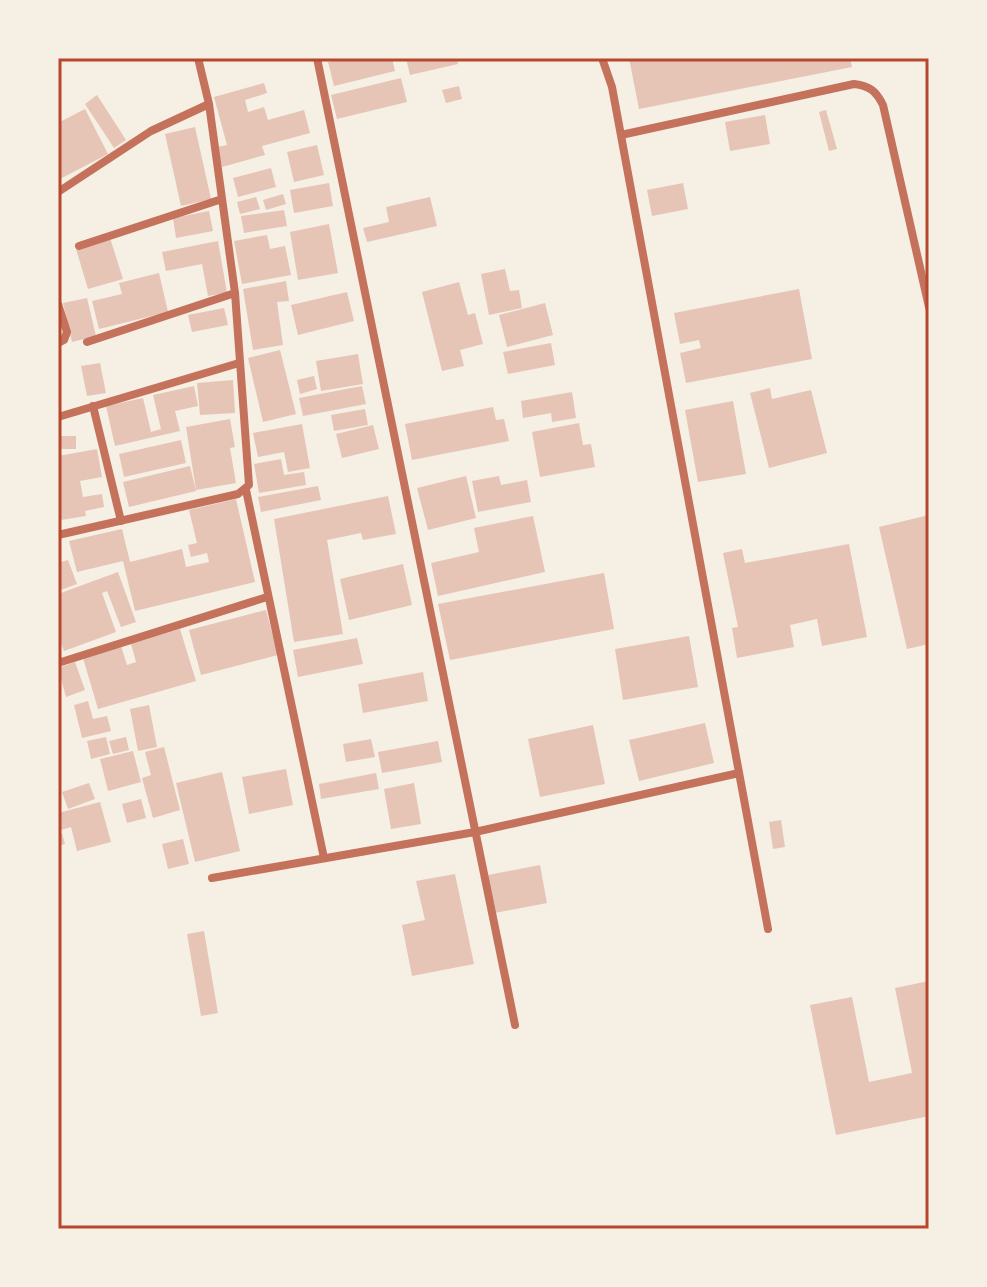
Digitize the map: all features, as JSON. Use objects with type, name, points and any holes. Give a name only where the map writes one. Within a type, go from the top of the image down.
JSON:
[{"type":"street","points":[[198,58],[209,104],[235,293],[250,478],[246,490],[324,858]]},
{"type":"street","points":[[317,58],[515,1025]]},
{"type":"street","points":[[602,58],[612,87],[768,929]]},
{"type":"street","points":[[621,135],[854,84],[866,85],[876,92],[883,105],[929,307]]},
{"type":"street","points":[[58,192],[151,131],[209,104]]},
{"type":"street","points":[[79,246],[222,199]]},
{"type":"street","points":[[87,342],[235,293]]},
{"type":"street","points":[[58,304],[67,332],[64,340],[58,343]]},
{"type":"street","points":[[58,417],[239,363]]},
{"type":"street","points":[[93,406],[121,521]]},
{"type":"street","points":[[58,535],[246,490]]},
{"type":"street","points":[[58,663],[267,597]]},
{"type":"street","points":[[212,878],[475,832],[739,773]]},
{"type":"building","points":[[345,58],[392,58],[395,71],[334,86],[328,62]]},
{"type":"building","points":[[406,58],[457,58],[458,64],[410,75]]},
{"type":"building","points":[[629,58],[850,58],[852,67],[639,109]]},
{"type":"building","points":[[401,78],[407,102],[337,119],[331,95]]},
{"type":"building","points":[[264,83],[267,93],[245,100],[248,112],[264,107],[268,120],[304,110],[310,133],[262,146],[265,155],[222,167],[217,147],[227,145],[214,97]]},
{"type":"building","points":[[459,86],[462,99],[446,103],[442,90]]},
{"type":"building","points":[[97,95],[126,140],[114,148],[85,104]]},
{"type":"building","points":[[85,109],[108,154],[58,180],[58,123]]},
{"type":"building","points":[[826,110],[837,149],[829,151],[819,112]]},
{"type":"building","points":[[765,115],[770,144],[730,151],[725,122]]},
{"type":"building","points":[[195,127],[211,199],[181,206],[165,134]]},
{"type":"building","points":[[317,145],[324,175],[294,182],[287,152]]},
{"type":"building","points":[[271,168],[276,187],[238,197],[233,178]]},
{"type":"building","points":[[329,183],[333,206],[294,213],[290,190]]},
{"type":"building","points":[[683,183],[688,209],[652,216],[647,190]]},
{"type":"building","points":[[283,194],[286,204],[266,210],[263,200]]},
{"type":"building","points":[[256,197],[260,209],[240,214],[237,202]]},
{"type":"building","points":[[430,197],[437,226],[367,242],[363,228],[389,222],[386,207]]},
{"type":"building","points":[[284,210],[287,226],[244,233],[241,216]]},
{"type":"building","points":[[209,211],[213,231],[176,238],[173,218]]},
{"type":"building","points":[[329,224],[338,273],[298,280],[290,232]]},
{"type":"building","points":[[267,235],[270,249],[285,246],[291,275],[242,284],[234,241]]},
{"type":"building","points":[[110,238],[123,279],[88,289],[76,249]]},
{"type":"building","points":[[218,241],[227,293],[208,296],[202,264],[166,271],[162,252]]},
{"type":"building","points":[[505,269],[510,291],[519,290],[522,308],[489,315],[481,274]]},
{"type":"building","points":[[159,273],[168,312],[99,329],[92,301],[122,294],[119,283]]},
{"type":"building","points":[[286,281],[289,301],[277,302],[283,345],[253,350],[243,289]]},
{"type":"building","points":[[459,282],[468,315],[475,313],[483,344],[460,350],[464,366],[442,371],[422,292]]},
{"type":"building","points":[[799,289],[812,359],[686,383],[680,353],[701,348],[699,340],[680,344],[674,313]]},
{"type":"building","points":[[347,292],[354,321],[298,335],[291,305]]},
{"type":"building","points":[[87,298],[96,336],[72,342],[63,303]]},
{"type":"building","points":[[545,303],[553,335],[507,347],[499,315]]},
{"type":"building","points":[[224,308],[228,325],[192,332],[188,315]]},
{"type":"building","points":[[551,343],[555,365],[508,374],[503,352]]},
{"type":"building","points":[[280,350],[296,414],[263,422],[248,358]]},
{"type":"building","points":[[358,354],[363,384],[321,391],[316,361]]},
{"type":"building","points":[[100,363],[106,393],[87,396],[81,366]]},
{"type":"building","points":[[314,376],[317,389],[300,394],[297,380]]},
{"type":"building","points":[[233,380],[235,413],[200,415],[197,383]]},
{"type":"building","points":[[194,386],[198,406],[175,411],[180,431],[115,446],[106,406],[143,398],[151,432],[161,429],[153,395]]},
{"type":"building","points":[[362,386],[366,404],[303,416],[299,398]]},
{"type":"building","points":[[770,388],[772,399],[811,390],[827,453],[769,468],[750,393]]},
{"type":"building","points":[[572,392],[576,418],[552,422],[551,413],[523,418],[521,401]]},
{"type":"building","points":[[733,401],[746,474],[698,482],[685,410]]},
{"type":"building","points":[[493,407],[496,420],[504,419],[509,441],[412,460],[405,424]]},
{"type":"building","points":[[365,409],[368,425],[334,431],[331,415]]},
{"type":"building","points":[[230,419],[235,447],[230,448],[236,483],[196,490],[186,427]]},
{"type":"building","points":[[579,423],[583,445],[591,444],[595,467],[540,477],[532,432]]},
{"type":"building","points":[[302,424],[310,468],[288,472],[284,452],[258,457],[253,433]]},
{"type":"building","points":[[373,425],[379,449],[342,458],[336,434]]},
{"type":"building","points":[[58,436],[76,436],[76,449],[58,449]]},
{"type":"building","points":[[181,440],[186,463],[124,477],[119,454]]},
{"type":"building","points":[[97,449],[102,477],[80,481],[83,497],[102,494],[104,507],[85,511],[86,516],[61,520],[58,456]]},
{"type":"building","points":[[281,459],[284,475],[304,472],[306,485],[259,493],[254,464]]},
{"type":"building","points":[[190,466],[196,491],[129,507],[123,482]]},
{"type":"building","points":[[466,476],[476,518],[428,530],[417,488]]},
{"type":"building","points":[[499,476],[501,485],[527,480],[531,502],[478,512],[472,481]]},
{"type":"building","points":[[318,486],[321,500],[261,512],[258,497]]},
{"type":"building","points":[[388,496],[396,534],[363,540],[361,533],[327,540],[343,634],[294,642],[274,519]]},
{"type":"building","points":[[236,499],[255,582],[135,611],[123,561],[77,572],[69,541],[122,529],[130,562],[182,549],[186,567],[209,562],[207,553],[191,557],[188,545],[197,543],[189,510]]},
{"type":"building","points":[[929,515],[929,644],[907,649],[879,527]]},
{"type":"building","points":[[533,516],[545,572],[438,596],[431,563],[479,552],[474,528]]},
{"type":"building","points":[[849,544],[867,637],[822,646],[817,619],[790,625],[794,647],[737,658],[732,628],[738,627],[723,553],[742,549],[745,563]]},
{"type":"building","points":[[68,560],[77,584],[58,591],[58,563]]},
{"type":"building","points":[[403,564],[412,605],[349,620],[340,579]]},
{"type":"building","points":[[118,572],[136,622],[121,627],[107,591],[102,593],[116,632],[64,651],[58,634],[58,594]]},
{"type":"building","points":[[604,573],[614,629],[450,660],[438,604]]},
{"type":"building","points":[[266,610],[278,655],[201,675],[189,630]]},
{"type":"building","points":[[180,629],[196,681],[98,709],[83,658],[121,646],[127,665],[136,662],[131,644]]},
{"type":"building","points":[[689,636],[698,687],[623,700],[615,649]]},
{"type":"building","points":[[357,638],[363,664],[298,677],[293,650]]},
{"type":"building","points":[[75,662],[85,690],[66,697],[58,668]]},
{"type":"building","points":[[423,672],[428,701],[363,713],[358,684]]},
{"type":"building","points":[[88,701],[93,719],[107,716],[111,731],[82,738],[74,705]]},
{"type":"building","points":[[149,705],[157,747],[138,751],[130,709]]},
{"type":"building","points":[[705,723],[714,763],[639,781],[629,740]]},
{"type":"building","points":[[593,725],[605,784],[540,797],[528,739]]},
{"type":"building","points":[[106,737],[110,754],[91,759],[87,741]]},
{"type":"building","points":[[126,737],[129,750],[113,754],[109,741]]},
{"type":"building","points":[[371,739],[375,757],[346,762],[343,744]]},
{"type":"building","points":[[438,741],[442,762],[382,773],[378,752]]},
{"type":"building","points":[[164,747],[180,810],[153,818],[142,778],[151,775],[145,752]]},
{"type":"building","points":[[133,751],[141,782],[108,791],[100,759]]},
{"type":"building","points":[[286,769],[293,805],[249,814],[242,777]]},
{"type":"building","points":[[222,772],[240,851],[195,862],[176,783]]},
{"type":"building","points":[[376,773],[379,789],[321,799],[319,784]]},
{"type":"building","points":[[89,783],[95,799],[68,809],[62,792]]},
{"type":"building","points":[[414,783],[421,824],[391,829],[384,789]]},
{"type":"building","points":[[141,799],[146,818],[127,823],[122,804]]},
{"type":"building","points":[[100,802],[111,842],[77,851],[71,827],[58,831],[58,813]]},
{"type":"building","points":[[781,820],[785,847],[773,849],[769,822]]},
{"type":"building","points":[[62,833],[65,844],[58,846],[58,835]]},
{"type":"building","points":[[183,839],[189,864],[168,869],[162,844]]},
{"type":"building","points":[[540,865],[547,903],[495,913],[488,875]]},
{"type":"building","points":[[455,874],[474,964],[412,976],[402,925],[425,920],[416,881]]},
{"type":"building","points":[[204,931],[218,1013],[201,1016],[187,934]]},
{"type":"building","points":[[929,981],[929,1116],[836,1135],[810,1005],[852,997],[869,1082],[912,1073],[895,988]]}]
